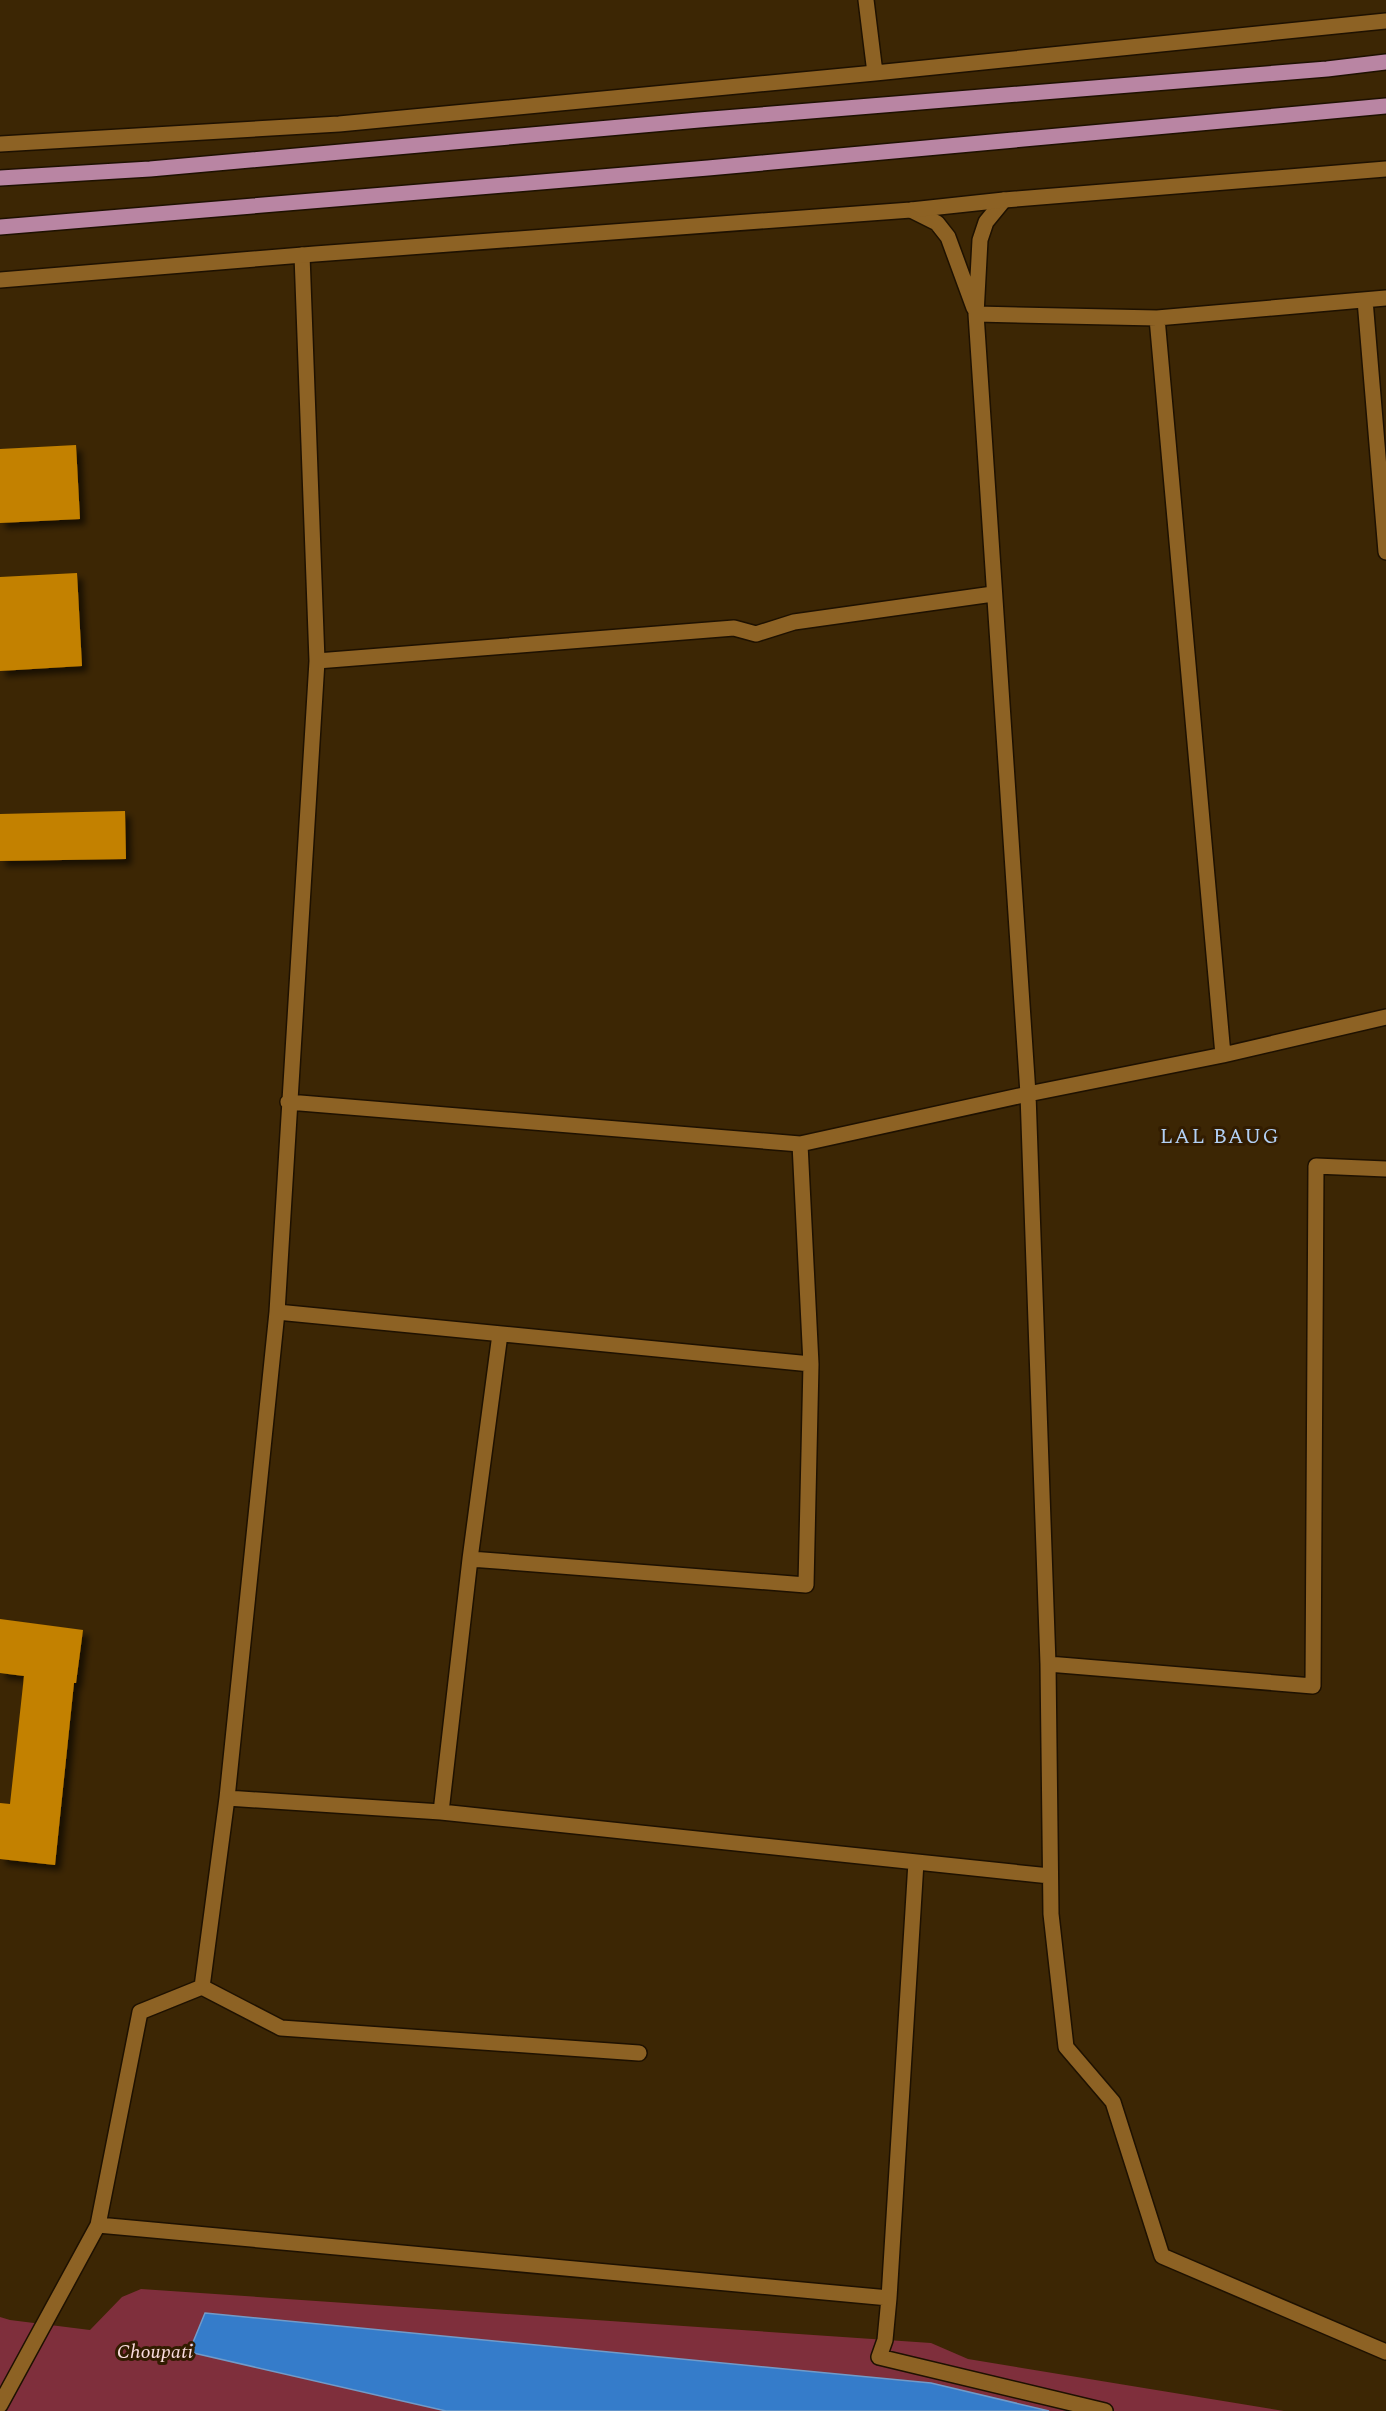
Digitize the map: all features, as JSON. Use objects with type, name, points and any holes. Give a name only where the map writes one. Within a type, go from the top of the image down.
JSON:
[{"type":"main road","points":[[0,178],[150,169],[699,120],[1328,69],[1386,62]]},
{"type":"main road","points":[[0,227],[708,168],[1386,106]]},
{"type":"street","points":[[866,0],[875,73]]},
{"type":"street","points":[[0,144],[339,124],[1386,21]]},
{"type":"street","points":[[0,280],[911,210],[1004,200],[1386,169]]},
{"type":"street","points":[[1004,200],[986,222],[980,240],[976,314],[1028,1094],[1048,1664],[1051,1914],[1066,2047],[1113,2102],[1162,2256],[1386,2352]]},
{"type":"street","points":[[911,210],[937,223],[948,237],[976,314]]},
{"type":"street","points":[[202,1987],[227,1798],[277,1312],[288,1102],[317,662],[302,255]]},
{"type":"street","points":[[976,314],[1157,318],[1386,298]]},
{"type":"street","points":[[1365,300],[1386,552]]},
{"type":"street","points":[[1157,318],[1223,1055]]},
{"type":"street","points":[[317,662],[734,628],[756,634],[794,622],[993,594]]},
{"type":"street","points":[[288,1102],[800,1144],[1028,1094],[1223,1055],[1386,1017]]},
{"type":"street","points":[[470,1559],[806,1585],[812,1364],[800,1144]]},
{"type":"street","points":[[1048,1664],[1313,1686],[1316,1166],[1386,1169]]},
{"type":"street","points":[[277,1312],[812,1364]]},
{"type":"street","points":[[441,1812],[470,1559],[500,1334]]},
{"type":"street","points":[[227,1798],[441,1812],[1050,1876]]},
{"type":"street","points":[[916,1862],[889,2298],[885,2340],[879,2357],[1105,2411]]},
{"type":"street","points":[[0,2405],[99,2225],[140,2012],[202,1987],[281,2028],[639,2053]]},
{"type":"street","points":[[99,2225],[889,2298]]},
{"type":"green space","name":"Choupati","points":[[141,2289],[931,2343],[968,2359],[1284,2411],[0,2411],[0,2317],[90,2330],[122,2297]]},
{"type":"water","points":[[205,2313],[931,2383],[1049,2411],[446,2411],[189,2352]]},
{"type":"building","points":[[76,445],[80,519],[0,523],[0,449]]},
{"type":"building","points":[[77,573],[82,666],[0,671],[0,577]]},
{"type":"building","points":[[125,811],[126,859],[0,861],[0,814]]},
{"type":"building","points":[[0,1619],[83,1630],[76,1683],[74,1683],[55,1865],[0,1859],[0,1803],[10,1804],[24,1676],[0,1673]]},
{"type":"district","name":"LAL BAUG","points":[[1220,1136]]}]
